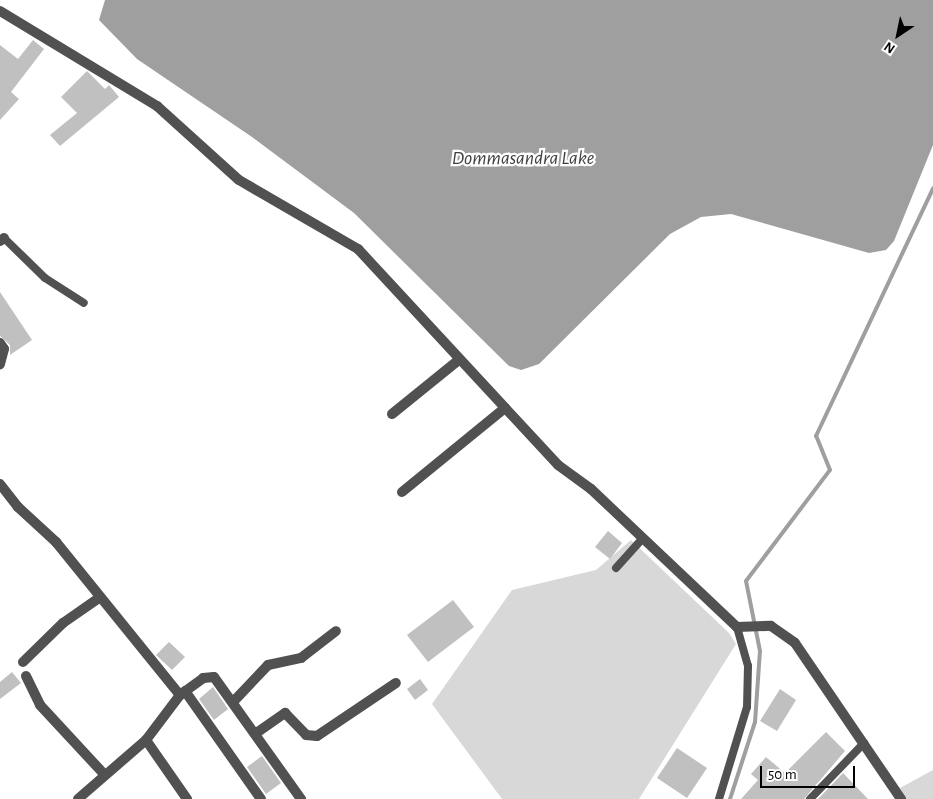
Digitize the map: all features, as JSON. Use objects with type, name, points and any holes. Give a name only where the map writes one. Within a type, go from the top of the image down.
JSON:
[{"type":"street","points":[[0,11],[157,106],[239,180],[358,249],[558,466],[591,489],[737,626],[771,626],[795,643],[901,799]]},
{"type":"street","points":[[0,343],[4,349],[0,364]]},
{"type":"street","points":[[392,414],[460,359]]},
{"type":"street","points":[[402,492],[505,408]]},
{"type":"street","points":[[0,484],[18,507],[56,542],[99,598],[183,693],[260,799]]},
{"type":"street","points":[[23,662],[63,623],[99,598]]},
{"type":"street","points":[[233,702],[268,665],[301,658],[336,631]]},
{"type":"street","points":[[26,676],[40,705],[104,774]]},
{"type":"street","points":[[78,799],[104,774],[146,740],[183,693],[209,676],[220,683],[301,799]]},
{"type":"street","points":[[255,734],[285,713],[306,735],[317,736],[396,682]]},
{"type":"street","points":[[146,740],[187,799]]},
{"type":"lane","points":[[2,240],[45,278],[84,303]]},
{"type":"lane","points":[[616,568],[643,538]]},
{"type":"lane","points":[[719,799],[747,707],[748,666],[737,626]]},
{"type":"lane","points":[[810,799],[864,744]]},
{"type":"shaded area","points":[[631,540],[729,633],[736,644],[639,799],[502,799],[432,704],[512,590],[596,570]]},
{"type":"shaded area","points":[[933,770],[933,799],[907,799],[900,788]]},
{"type":"water","name":"Dommasandra Lake","points":[[105,0],[933,0],[933,145],[894,241],[886,250],[869,253],[731,214],[701,217],[670,234],[539,364],[521,370],[509,366],[354,213],[252,137],[137,59],[99,20]]},
{"type":"building","points":[[33,40],[44,49],[11,92],[19,99],[0,120],[0,45],[18,59]]},
{"type":"building","points":[[87,71],[105,89],[109,85],[119,97],[60,146],[50,135],[77,113],[61,97]]},
{"type":"building","points":[[0,292],[32,340],[10,355],[10,345],[0,336]]},
{"type":"building","points":[[608,531],[622,543],[610,559],[595,547]]},
{"type":"building","points":[[453,600],[474,627],[428,662],[407,635]]},
{"type":"building","points":[[169,642],[185,657],[172,670],[156,655]]},
{"type":"building","points":[[12,672],[21,683],[0,699],[0,682]]},
{"type":"building","points":[[420,679],[428,690],[415,700],[407,689]]},
{"type":"building","points":[[213,687],[228,709],[214,720],[199,699]]},
{"type":"building","points":[[780,689],[796,700],[777,731],[760,721]]},
{"type":"building","points":[[826,732],[845,751],[804,799],[741,799],[758,780],[751,774],[766,757],[785,773]]},
{"type":"building","points":[[677,748],[707,768],[687,798],[657,778]]},
{"type":"building","points":[[262,756],[281,783],[266,794],[247,767]]},
{"type":"building","points":[[843,773],[868,799],[818,799]]},
{"type":"waterway","points":[[730,799],[755,722],[760,651],[746,581],[830,470],[816,436],[933,188]]}]
